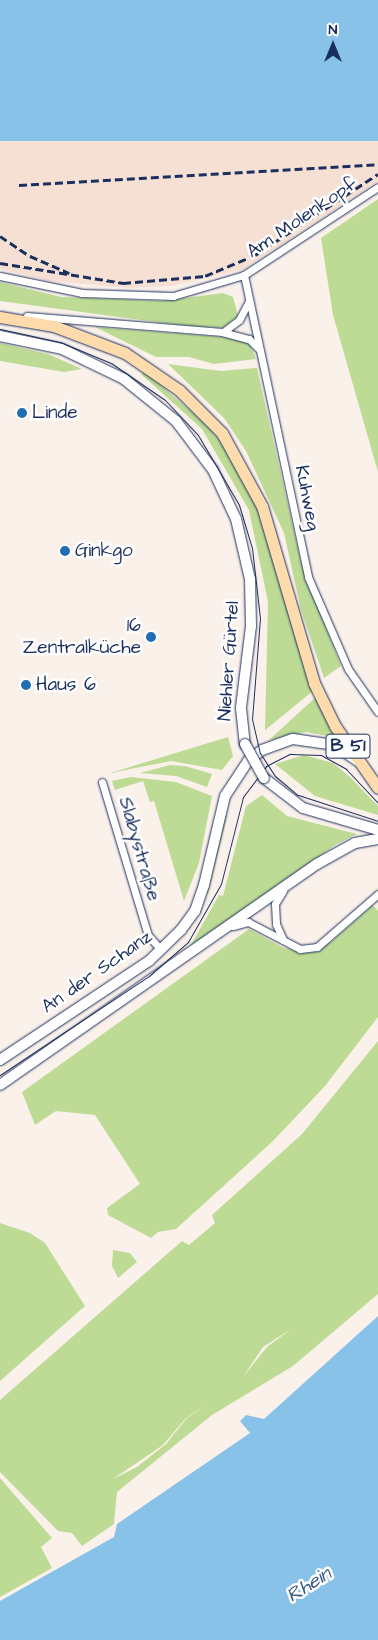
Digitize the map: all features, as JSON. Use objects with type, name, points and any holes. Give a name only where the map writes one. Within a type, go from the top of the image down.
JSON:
[{"type":"main road","points":[[0,313],[22,316],[87,332],[128,352],[162,374],[211,415],[250,475],[276,534],[298,624],[316,682],[344,733],[378,781]]},
{"type":"main road","points":[[0,317],[54,326],[128,352]]},
{"type":"main road","name":"Niehler Gürtel","points":[[0,336],[62,349],[124,378],[166,412],[198,447],[220,482],[238,526],[252,606],[241,708],[246,744],[264,778],[297,805],[378,830]]},
{"type":"main road","name":"B 51","points":[[316,682],[323,701],[358,761],[378,788]]},
{"type":"main road","name":"An der Schanz","points":[[0,1060],[161,950],[195,911],[225,796],[248,761],[262,750],[293,739],[334,745],[358,761]]},
{"type":"main road","name":"An der Schanz","points":[[0,1085],[233,926],[339,850],[378,839]]},
{"type":"street","name":"Am Molenkopf","points":[[0,276],[82,293],[173,296],[244,275],[378,187]]},
{"type":"street","name":"Kuhweg","points":[[244,275],[300,547],[319,609],[348,669],[378,712]]},
{"type":"street","points":[[222,332],[239,320],[249,300]]},
{"type":"street","points":[[22,316],[222,332],[249,339],[258,349]]},
{"type":"street","name":"Slabystraße","points":[[102,782],[148,935],[161,950]]},
{"type":"street","points":[[283,891],[275,904],[276,924],[284,941]]},
{"type":"street","points":[[233,926],[259,925],[300,949],[317,947],[378,894]]},
{"type":"shaded area","points":[[378,122],[378,181],[244,269],[172,286],[130,288],[49,281],[0,269],[0,141]]},
{"type":"green space","points":[[378,199],[378,472],[333,315],[321,238]]},
{"type":"green space","points":[[0,282],[61,297],[162,301],[223,293],[233,297],[238,316],[223,328],[186,326],[0,301]]},
{"type":"green space","points":[[95,327],[234,338],[250,344],[256,359],[214,364],[189,357],[156,357]]},
{"type":"green space","points":[[0,343],[48,354],[82,369],[64,372],[0,361]]},
{"type":"green space","points":[[168,364],[221,371],[257,368],[302,567],[341,666],[324,678],[301,610],[284,533],[246,451],[224,418]]},
{"type":"green space","points":[[144,371],[207,425],[228,451],[257,505],[313,691],[265,730],[268,602],[249,510],[202,429],[141,374]]},
{"type":"green space","points":[[317,696],[338,738],[306,732],[269,740]]},
{"type":"green space","points":[[228,737],[233,756],[222,770],[171,761],[110,773]]},
{"type":"green space","points":[[304,755],[333,763],[350,777],[378,806],[378,815],[315,796],[275,764]]},
{"type":"green space","points":[[170,765],[185,766],[212,774],[207,787],[176,776],[140,773]]},
{"type":"green space","points":[[131,777],[176,782],[212,796],[199,863],[184,901],[154,801],[150,802],[143,781],[115,790],[112,781]]},
{"type":"green space","points":[[262,795],[287,816],[357,834],[335,845],[187,952],[219,895],[223,896],[246,806]]},
{"type":"green space","points":[[223,815],[227,816],[208,894],[205,893]]},
{"type":"green space","points":[[373,905],[378,911],[378,1017],[325,1086],[273,1141],[176,1229],[158,1232],[151,1238],[108,1215],[107,1208],[140,1184],[95,1115],[56,1111],[35,1125],[22,1092],[249,929],[284,948],[307,953],[331,942]]},
{"type":"green space","points":[[378,1041],[378,1294],[293,1366],[212,1415],[117,1492],[114,1524],[82,1546],[72,1533],[58,1531],[0,1472],[0,1400],[182,1241],[189,1245],[215,1223],[212,1215],[302,1134]],"holes":[[[291,1329],[267,1347],[243,1377],[263,1347]],[[209,1402],[186,1419],[166,1444],[137,1467],[113,1479],[163,1445],[185,1419]]]},
{"type":"green space","points":[[0,1223],[30,1233],[45,1243],[85,1306],[0,1381]]},
{"type":"green space","points":[[113,1250],[130,1253],[137,1262],[118,1278],[112,1266]]},
{"type":"green space","points":[[0,1478],[52,1538],[41,1547],[52,1568],[0,1597]]},
{"type":"water","points":[[0,0],[378,0],[378,141],[0,141]]},
{"type":"water","name":"Rhein","points":[[378,1316],[378,1640],[0,1640],[0,1601],[114,1537],[117,1524],[250,1433],[240,1421],[246,1415],[264,1419]]},
{"type":"tram line","points":[[0,329],[60,342],[111,363],[165,400],[198,435],[239,505],[252,548],[260,618],[252,719],[260,753],[275,776],[298,795],[378,821]]},
{"type":"tram line","points":[[0,1075],[149,976],[188,942],[221,884],[243,797],[266,766],[290,754],[321,755],[346,769],[378,803]]},
{"type":"railway","points":[[19,185],[378,164]]},
{"type":"railway","points":[[0,263],[123,283],[205,276],[255,255],[378,174]]},
{"type":"railway","points":[[0,236],[30,256],[69,273]]},
{"type":"place","name":"Linde","points":[[22,413]]},
{"type":"place","name":"Ginkgo","points":[[65,551]]},
{"type":"place","name":"16 Zentralküche","points":[[151,637]]},
{"type":"place","name":"Haus 6","points":[[26,685]]}]
